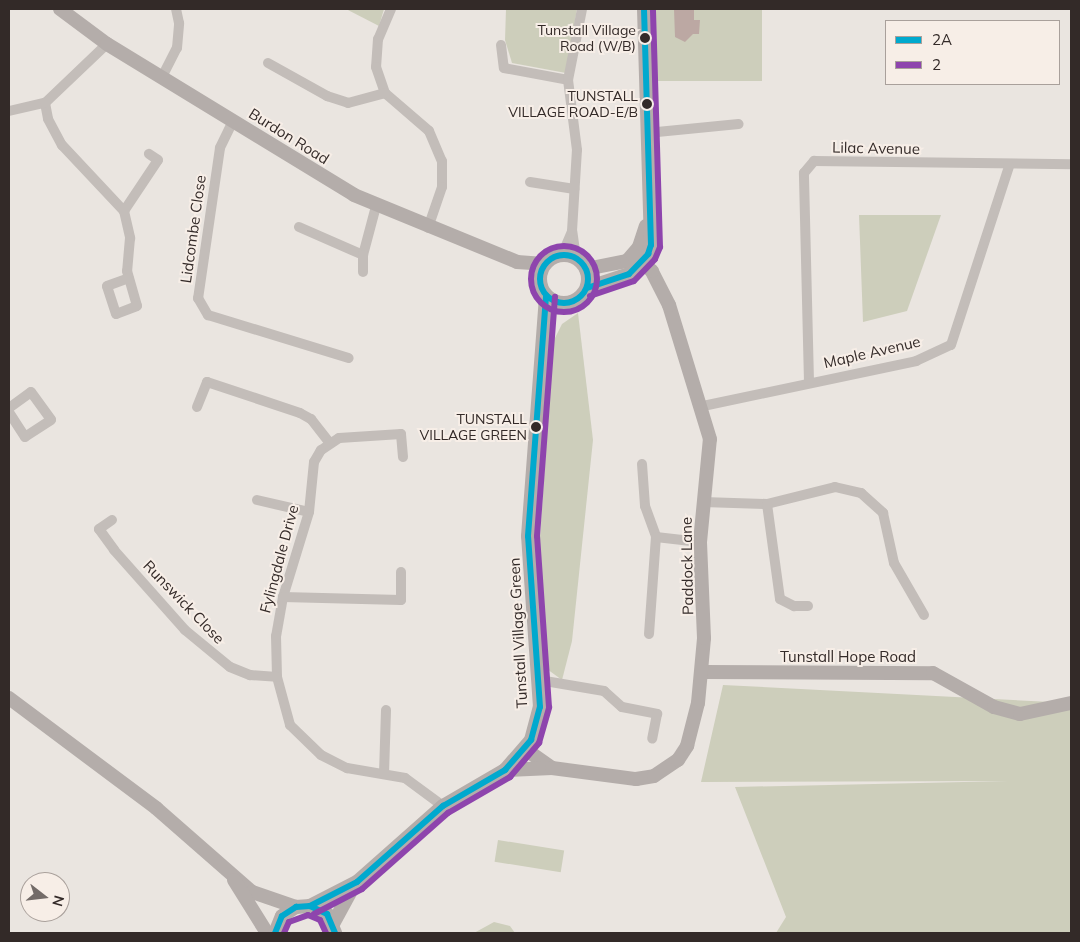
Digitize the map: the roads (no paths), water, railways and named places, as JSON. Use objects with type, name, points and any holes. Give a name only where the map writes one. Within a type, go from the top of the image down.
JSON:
[{"type":"street","points":[[162,77],[177,48],[176,9]]},
{"type":"street","points":[[391,9],[377,48],[376,67],[385,93],[429,132],[442,161],[442,187],[428,228]]},
{"type":"street","points":[[582,9],[568,80],[577,150],[572,231],[576,258],[586,269],[587,288]]},
{"type":"street","points":[[546,327],[566,304],[578,299],[587,288],[629,274],[637,259],[651,245],[644,9]]},
{"type":"street","name":"Burdon Road","points":[[63,10],[107,44],[376,206],[517,262],[544,264]]},
{"type":"street","points":[[9,111],[46,103],[107,44]]},
{"type":"street","points":[[501,45],[504,68],[568,80]]},
{"type":"street","points":[[268,63],[327,96],[348,103],[385,93]]},
{"type":"street","points":[[46,103],[48,119],[62,145],[124,211],[130,238],[129,278],[137,306],[116,314],[107,286],[129,278]]},
{"type":"street","name":"Lidcombe Close","points":[[233,121],[220,148],[198,298],[208,316],[349,358]]},
{"type":"street","points":[[647,133],[739,124]]},
{"type":"street","points":[[124,211],[158,160],[149,154]]},
{"type":"street","name":"Lilac Avenue","points":[[810,382],[804,173],[814,162],[1009,166],[1071,164]]},
{"type":"street","name":"Maple Avenue","points":[[703,406],[916,361],[951,345],[1009,166]]},
{"type":"street","points":[[530,182],[574,189]]},
{"type":"street","points":[[363,272],[364,255],[376,206]]},
{"type":"street","points":[[298,228],[364,255]]},
{"type":"street","points":[[562,255],[572,231]]},
{"type":"street","points":[[566,304],[543,290],[544,264],[562,255],[576,258]]},
{"type":"street","points":[[586,269],[620,265],[637,259]]},
{"type":"street","name":"Paddock Lane","points":[[505,770],[552,768],[636,779],[669,768],[687,746],[704,672],[700,542],[703,502],[711,453],[703,406],[669,305],[659,281],[637,259]]},
{"type":"street","name":"Burdon Road","points":[[517,262],[543,290]]},
{"type":"street","name":"Tunstall Village Green","points":[[334,929],[342,903],[357,882],[443,806],[505,770],[525,749],[538,720],[539,680],[528,536],[546,327],[543,290]]},
{"type":"street","points":[[197,407],[207,382],[300,413],[311,419],[329,442],[369,434],[401,434],[403,457]]},
{"type":"street","name":"Fylingdale Drive","points":[[329,442],[314,462],[309,512],[282,598],[276,636],[277,677],[290,725],[306,743],[340,766],[384,774],[419,786],[443,806]]},
{"type":"street","points":[[642,464],[645,506],[656,537],[649,634]]},
{"type":"street","points":[[703,502],[766,504],[835,487],[861,493],[883,513],[894,563],[924,615]]},
{"type":"street","points":[[257,500],[309,512]]},
{"type":"street","points":[[766,504],[780,599],[794,606],[808,606]]},
{"type":"street","name":"Runswick Close","points":[[112,520],[99,528],[114,550],[185,630],[234,670],[250,675],[277,677]]},
{"type":"street","points":[[656,537],[700,542]]},
{"type":"street","points":[[282,598],[401,600],[401,572]]},
{"type":"street","name":"Tunstall Hope Road","points":[[704,672],[933,673],[994,707],[1020,714],[1071,703]]},
{"type":"street","points":[[539,680],[604,691],[622,707],[657,714],[652,739]]},
{"type":"street","points":[[9,698],[156,808],[234,879],[266,900],[327,914],[334,929]]},
{"type":"street","points":[[384,774],[386,710]]},
{"type":"street","name":"Paddock Lane","points":[[525,749],[552,768]]},
{"type":"street","points":[[234,879],[241,896],[268,933]]},
{"type":"street","name":"Tunstall Village Green","points":[[275,933],[282,916],[357,882]]},
{"type":"place","name":"Tunstall Village Road (W/B)","points":[[645,38]]},
{"type":"place","name":"TUNSTALL VILLAGE ROAD-E/B","points":[[647,104]]},
{"type":"place","name":"TUNSTALL VILLAGE GREEN","points":[[536,427]]}]
